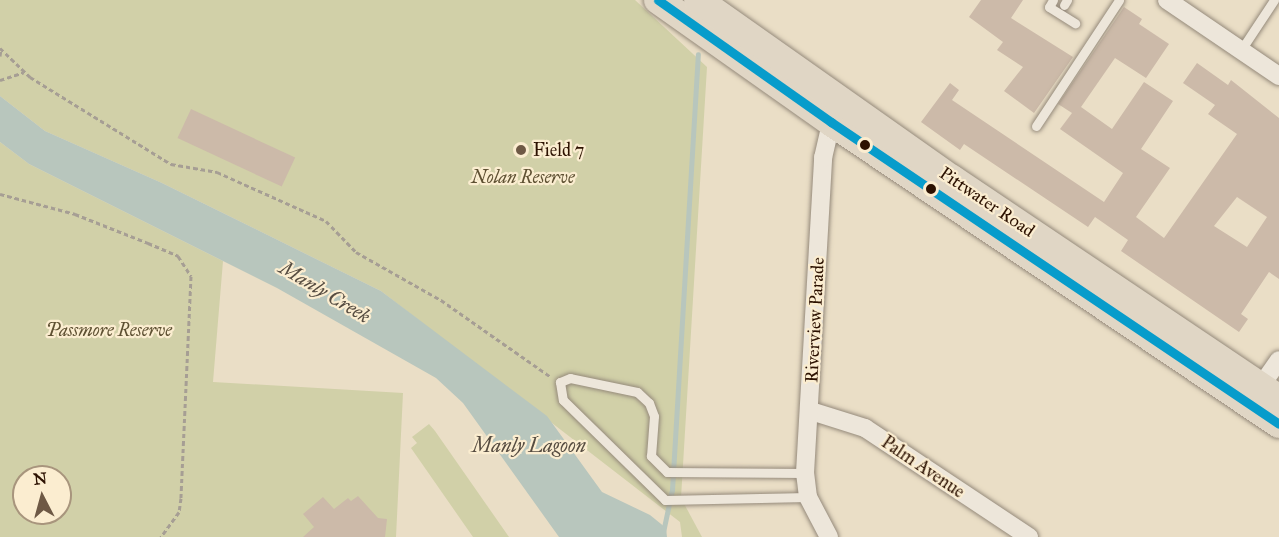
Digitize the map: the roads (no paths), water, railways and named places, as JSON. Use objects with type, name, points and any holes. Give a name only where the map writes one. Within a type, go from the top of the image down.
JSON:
[{"type":"main road","name":"Pittwater Road","points":[[658,0],[838,113],[1263,397],[1279,424]]},
{"type":"main road","name":"Pittwater Road","points":[[698,0],[838,113]]},
{"type":"street","points":[[1167,0],[1279,76]]},
{"type":"street","name":"Riverview Parade","points":[[829,537],[808,497],[806,473],[823,158],[838,113]]},
{"type":"street","points":[[1263,397],[1279,360]]},
{"type":"street","name":"Palm Avenue","points":[[811,411],[865,428],[1029,537]]},
{"type":"lane","points":[[1053,0],[1049,7],[1075,23]]},
{"type":"lane","points":[[1036,126],[1119,0]]},
{"type":"lane","points":[[1241,50],[1274,0]]},
{"type":"lane","points":[[806,473],[667,472],[651,456],[654,416],[649,403],[637,392],[570,378],[560,382],[563,400],[665,500],[808,497]]},
{"type":"water","name":"Manly Lagoon","points":[[0,96],[45,131],[162,183],[381,291],[547,416],[602,492],[650,515],[666,528],[667,537],[559,537],[463,403],[436,378],[277,288],[29,164],[0,142]]},
{"type":"waterway","points":[[662,537],[672,490],[698,55]]},
{"type":"place","name":"Field 7","points":[[521,150]]},
{"type":"park label","name":"Nolan Reserve","points":[[523,177]]},
{"type":"park label","name":"Passmore Reserve","points":[[109,330]]},
{"type":"water label","name":"Manly Creek","points":[[325,292]]}]
